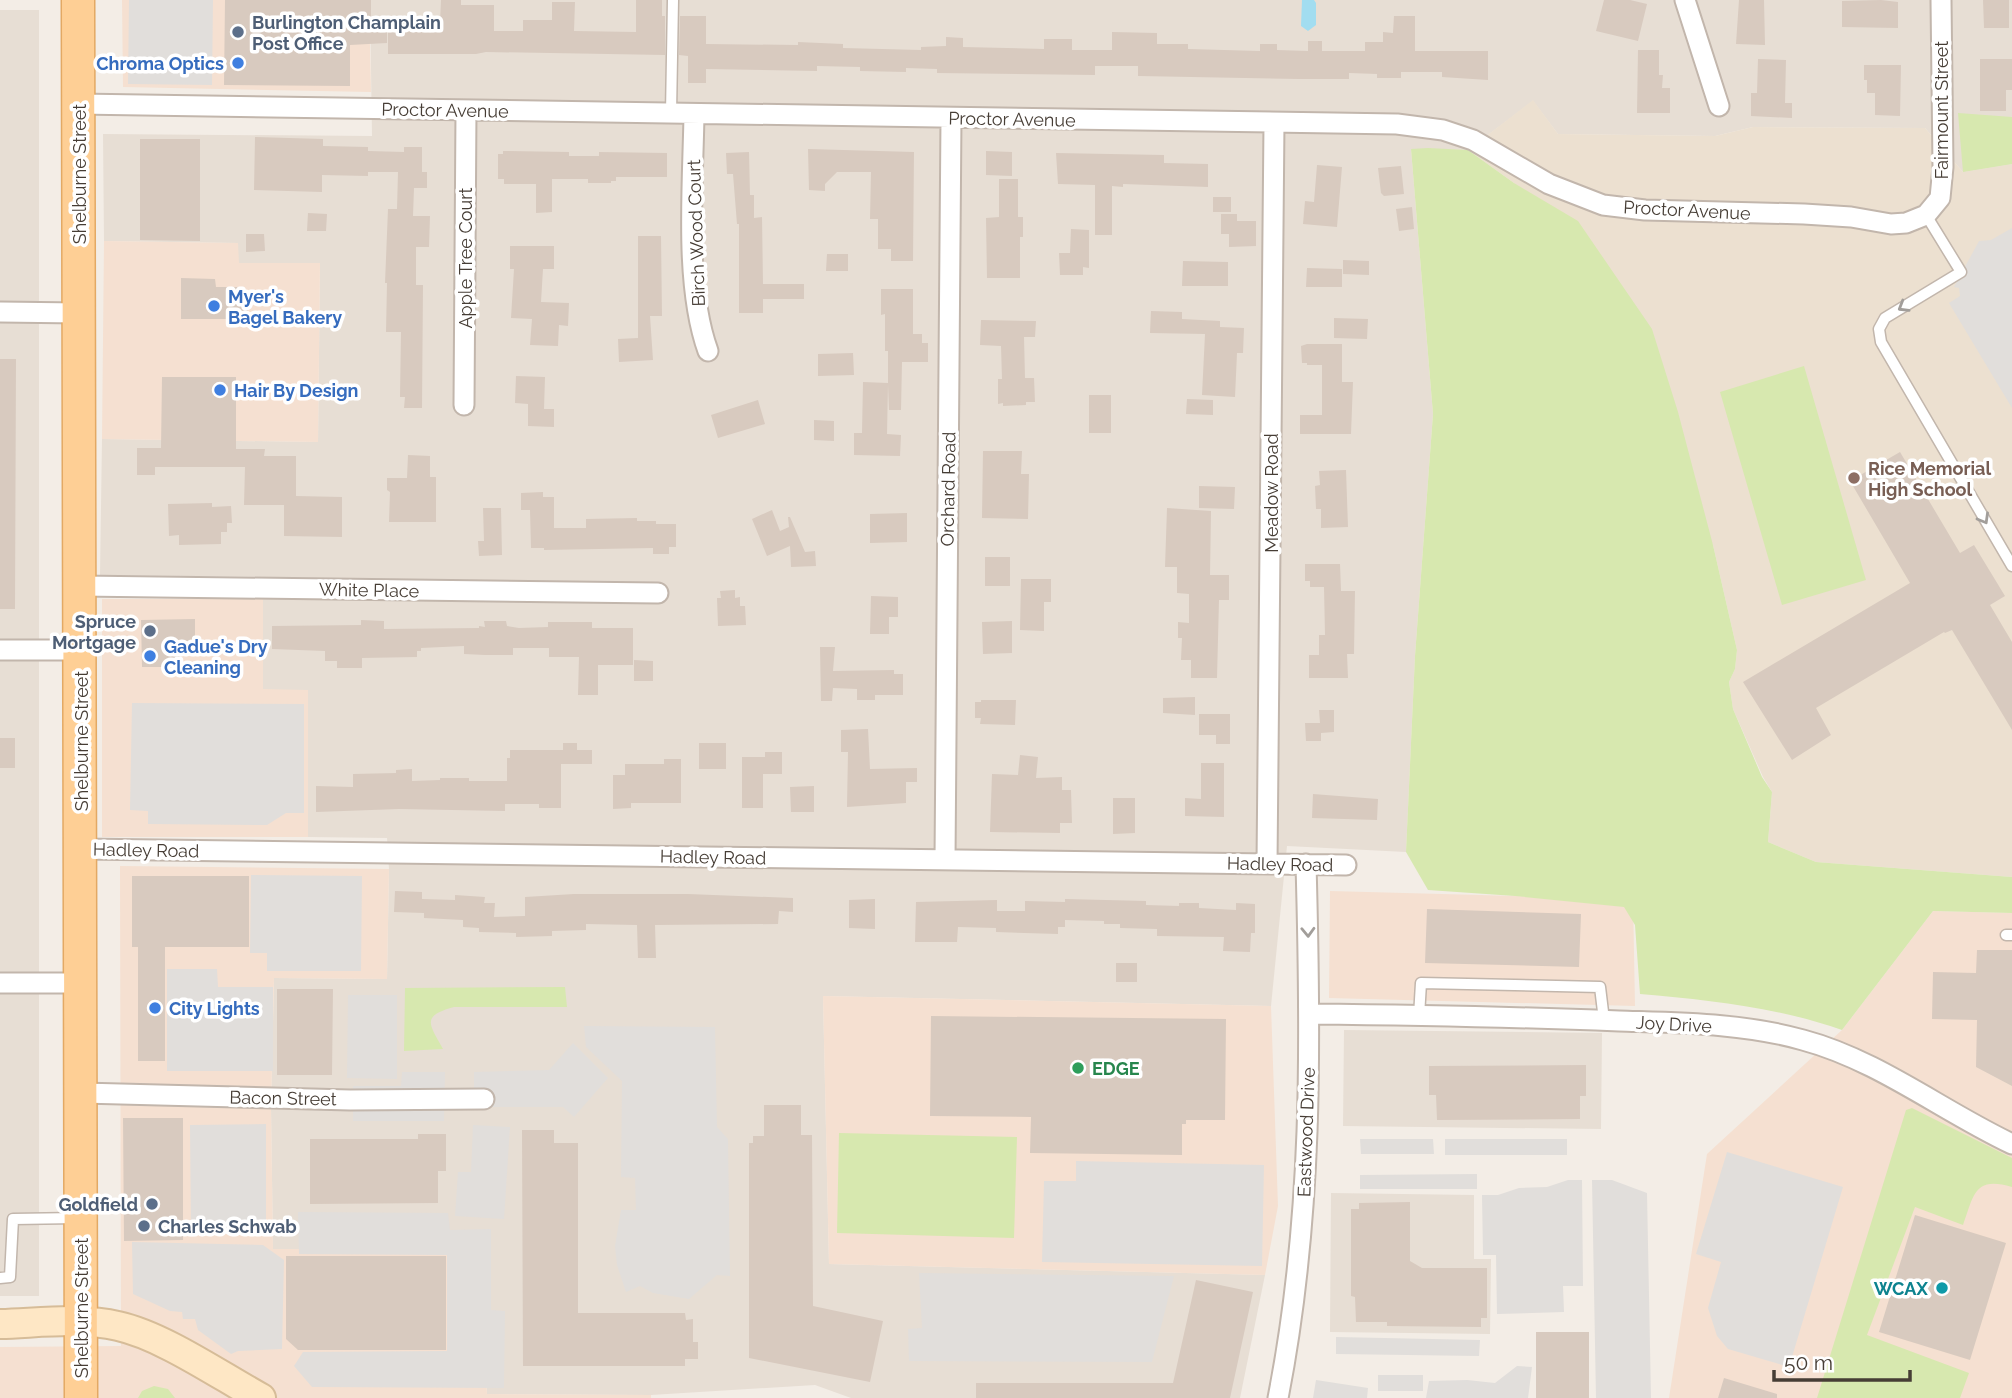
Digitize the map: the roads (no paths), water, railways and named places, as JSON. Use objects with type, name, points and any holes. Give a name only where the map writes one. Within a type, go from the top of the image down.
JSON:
[{"type":"main road","name":"Shelburne Street","points":[[78,0],[82,1398]]},
{"type":"street","points":[[1685,0],[1719,106]]},
{"type":"street","name":"Fairmount Street","points":[[1926,215],[1940,198],[1943,167],[1941,0]]},
{"type":"street","name":"Proctor Avenue","points":[[78,104],[1397,124],[1443,130],[1473,140],[1549,184],[1603,205],[1645,210],[1851,217],[1891,224],[1906,223],[1926,215]]},
{"type":"street","name":"Apple Tree Court","points":[[464,405],[466,110]]},
{"type":"street","name":"Birch Wood Court","points":[[694,114],[695,286],[701,330],[708,351]]},
{"type":"street","name":"Orchard Road","points":[[945,860],[951,118]]},
{"type":"street","name":"Meadow Road","points":[[1267,864],[1274,122]]},
{"type":"street","points":[[0,312],[79,313]]},
{"type":"street","name":"White Place","points":[[80,586],[657,593]]},
{"type":"street","points":[[0,650],[80,650]]},
{"type":"street","name":"Hadley Road","points":[[81,849],[1346,865]]},
{"type":"street","name":"Eastwood Drive","points":[[1278,1398],[1286,1358],[1303,1212],[1310,1014],[1306,864]]},
{"type":"street","points":[[0,983],[82,983]]},
{"type":"street","name":"Joy Drive","points":[[1310,1014],[1604,1020],[1745,1028],[1805,1040],[1867,1065],[2012,1144]]},
{"type":"street","name":"Bacon Street","points":[[82,1093],[350,1100],[484,1100]]},
{"type":"street","points":[[0,1324],[82,1322],[116,1325],[144,1333],[261,1398]]},
{"type":"lane","points":[[671,113],[673,0]]},
{"type":"lane","points":[[1926,215],[1961,272],[1885,318],[1879,329],[1881,342],[2012,566]]},
{"type":"lane","points":[[1419,1016],[1421,983],[1600,987],[1604,1020]]},
{"type":"lane","points":[[0,1278],[10,1277],[13,1219],[81,1218]]},
{"type":"water","points":[[1302,0],[1314,0],[1316,3],[1316,25],[1308,31],[1301,26]]},
{"type":"place","name":"Burlington Champlain Post Office","points":[[238,32]]},
{"type":"place","name":"Chroma Optics","points":[[238,63]]},
{"type":"place","name":"Myer's Bagel Bakery","points":[[214,306]]},
{"type":"place","name":"Hair By Design","points":[[220,390]]},
{"type":"place","name":"Rice Memorial High School","points":[[1854,478]]},
{"type":"place","name":"Spruce Mortgage","points":[[150,631]]},
{"type":"place","name":"Gadue's Dry Cleaning","points":[[150,656]]},
{"type":"place","name":"City Lights","points":[[155,1008]]},
{"type":"place","name":"EDGE","points":[[1078,1068]]},
{"type":"place","name":"Goldfield","points":[[152,1204]]},
{"type":"place","name":"Charles Schwab","points":[[144,1226]]},
{"type":"place","name":"WCAX","points":[[1942,1288]]}]
